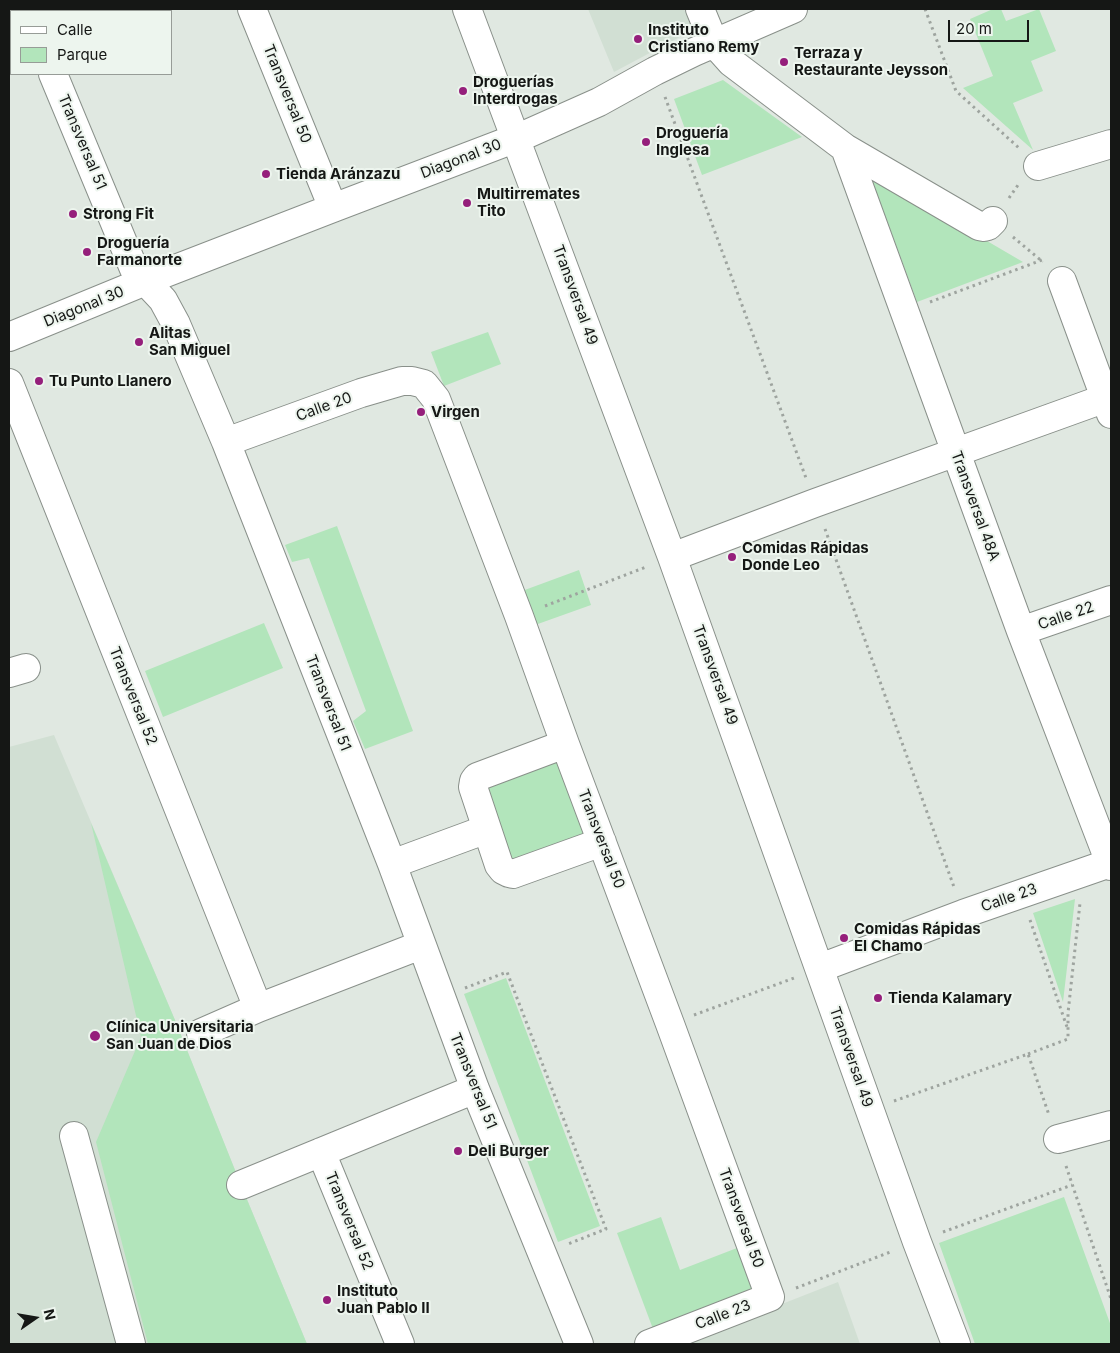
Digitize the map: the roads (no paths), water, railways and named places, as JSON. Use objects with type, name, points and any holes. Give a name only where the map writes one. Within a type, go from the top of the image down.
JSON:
[{"type":"street","name":"Transversal 50","points":[[252,9],[333,208]]},
{"type":"street","name":"Transversal 49","points":[[467,9],[672,557],[914,1233],[956,1344]]},
{"type":"street","points":[[700,9],[714,43],[731,62],[845,148],[979,226],[988,226],[992,222]]},
{"type":"street","name":"Diagonal 30","points":[[9,337],[146,281],[516,138],[599,102],[655,71],[714,43],[793,9]]},
{"type":"street","name":"Transversal 51","points":[[53,75],[134,269],[163,300],[176,324],[226,442],[392,864],[475,1089],[579,1344]]},
{"type":"street","points":[[1038,166],[1111,144]]},
{"type":"street","name":"Transversal 48A","points":[[845,148],[1021,631],[1111,865]]},
{"type":"street","points":[[672,557],[955,453],[1109,406],[1062,281]]},
{"type":"street","name":"Calle 20","points":[[226,442],[393,383],[412,381],[424,384]]},
{"type":"street","name":"Transversal 52","points":[[9,383],[258,1008]]},
{"type":"street","name":"Transversal 50","points":[[424,384],[436,399],[519,616],[770,1297]]},
{"type":"street","name":"Calle 22","points":[[1021,631],[1111,600]]},
{"type":"street","points":[[565,744],[477,777],[472,784],[499,864],[504,870],[514,874],[602,842]]},
{"type":"street","points":[[392,864],[486,829]]},
{"type":"street","name":"Calle 23","points":[[820,968],[963,914],[1111,865]]},
{"type":"street","points":[[201,1033],[258,1008],[421,945]]},
{"type":"street","points":[[241,1185],[475,1089]]},
{"type":"street","points":[[1058,1139],[1111,1125]]},
{"type":"street","points":[[74,1136],[131,1344]]},
{"type":"street","name":"Transversal 52","points":[[321,1152],[400,1344]]},
{"type":"street","name":"Calle 23","points":[[649,1344],[770,1297]]},
{"type":"place","name":"Instituto Cristiano Remy","points":[[638,39]]},
{"type":"place","name":"Terraza y Restaurante Jeysson","points":[[784,62]]},
{"type":"place","name":"Droguerías Interdrogas","points":[[463,91]]},
{"type":"place","name":"Droguería Inglesa","points":[[646,142]]},
{"type":"place","name":"Tienda Aránzazu","points":[[266,174]]},
{"type":"place","name":"Multirremates Tito","points":[[467,203]]},
{"type":"place","name":"Strong Fit","points":[[73,214]]},
{"type":"place","name":"Droguería Farmanorte","points":[[87,252]]},
{"type":"place","name":"Alitas San Miguel","points":[[139,342]]},
{"type":"place","name":"Tu Punto Llanero","points":[[39,381]]},
{"type":"place","name":"Virgen","points":[[421,412]]},
{"type":"place","name":"Comidas Rápidas Donde Leo","points":[[732,557]]},
{"type":"place","name":"Comidas Rápidas El Chamo","points":[[844,938]]},
{"type":"place","name":"Tienda Kalamary","points":[[878,998]]},
{"type":"place","name":"Clínica Universitaria San Juan de Dios","points":[[95,1036]]},
{"type":"place","name":"Deli Burger","points":[[458,1151]]},
{"type":"place","name":"Instituto Juan Pablo II","points":[[327,1300]]}]
